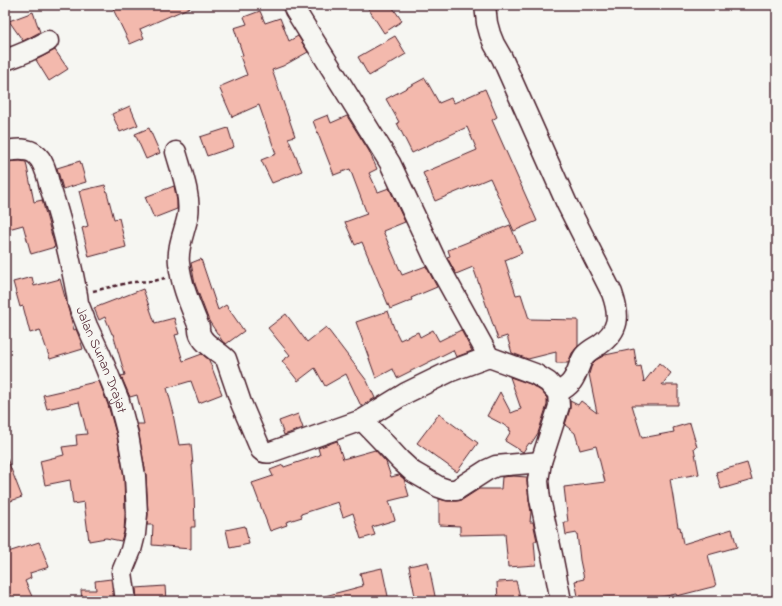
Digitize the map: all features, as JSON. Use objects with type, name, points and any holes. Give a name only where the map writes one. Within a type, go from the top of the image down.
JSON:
[{"type":"street","points":[[293,5],[390,163],[436,261],[489,357]]},
{"type":"street","points":[[485,5],[486,23],[494,44],[502,58],[568,204],[612,293],[616,306],[617,317],[614,331],[608,338],[584,356],[572,382],[558,393]]},
{"type":"street","points":[[5,60],[20,55],[48,41]]},
{"type":"street","name":"Jalan Sunan Drajat","points":[[7,147],[27,150],[35,154],[43,164],[62,226],[78,303],[119,401],[128,435],[134,469],[137,514],[135,534],[131,550],[122,572],[126,601]]},
{"type":"street","points":[[176,152],[184,179],[189,205],[188,215],[178,251],[184,285],[199,327],[199,333],[210,347],[226,359],[241,403],[263,452],[271,452],[362,420],[406,393],[451,371],[489,357],[535,374],[548,382],[558,393],[559,406],[541,462],[538,481],[540,499],[561,601]]},
{"type":"street","points":[[362,420],[400,460],[414,472],[439,488],[456,490],[486,470],[496,466],[541,462]]},
{"type":"path","points":[[77,294],[132,282],[154,281],[181,274]]},
{"type":"building","points":[[121,5],[195,5],[140,29],[144,38],[130,44],[113,9]]},
{"type":"building","points":[[366,5],[391,5],[402,21],[384,33]]},
{"type":"building","points":[[260,11],[265,23],[280,18],[289,41],[298,36],[308,52],[283,66],[272,70],[295,136],[288,138],[302,171],[272,183],[261,160],[276,154],[259,105],[232,117],[219,87],[247,75],[240,56],[243,55],[234,28],[247,24],[244,17]]},
{"type":"building","points":[[33,12],[40,32],[23,41],[9,21]]},
{"type":"building","points":[[395,36],[406,54],[369,76],[358,57]]},
{"type":"building","points":[[55,50],[68,69],[49,81],[36,60]]},
{"type":"building","points":[[425,78],[439,103],[451,98],[454,103],[485,89],[497,117],[492,120],[537,221],[514,231],[490,178],[435,201],[423,173],[477,150],[467,127],[412,153],[397,123],[399,122],[386,99]]},
{"type":"building","points":[[130,106],[138,125],[120,132],[112,114]]},
{"type":"building","points":[[328,115],[331,123],[347,116],[369,151],[377,169],[369,173],[378,192],[389,188],[405,222],[383,231],[402,275],[426,266],[437,287],[390,309],[362,242],[355,245],[345,222],[367,214],[350,169],[334,175],[313,121]]},
{"type":"building","points":[[149,128],[160,153],[146,159],[135,134]]},
{"type":"building","points":[[228,128],[234,147],[207,156],[200,137]]},
{"type":"building","points":[[80,161],[86,182],[63,189],[57,168]]},
{"type":"building","points":[[5,162],[26,162],[34,202],[42,200],[55,247],[31,254],[23,225],[5,230]]},
{"type":"building","points":[[105,185],[114,219],[119,218],[126,247],[89,257],[82,228],[88,226],[79,191]]},
{"type":"building","points":[[174,186],[177,209],[154,218],[145,197]]},
{"type":"building","points":[[510,225],[522,253],[505,260],[516,295],[521,294],[529,319],[578,320],[578,346],[572,353],[568,363],[556,363],[556,352],[528,359],[512,353],[507,336],[498,339],[473,267],[456,274],[447,257],[450,256],[448,250]]},
{"type":"building","points":[[201,259],[218,310],[226,305],[244,331],[226,344],[223,342],[209,321],[195,284],[191,263]]},
{"type":"building","points":[[32,277],[34,286],[60,279],[74,330],[76,329],[83,349],[50,359],[40,330],[30,333],[23,306],[20,307],[13,282]]},
{"type":"building","points":[[143,289],[155,323],[174,318],[179,334],[175,335],[183,361],[202,354],[209,360],[222,394],[199,403],[191,381],[167,388],[174,414],[179,445],[191,444],[195,527],[191,527],[191,549],[152,545],[153,525],[147,525],[148,514],[146,475],[137,424],[144,424],[137,395],[130,397],[121,376],[125,375],[113,334],[105,317],[99,320],[94,308]]},
{"type":"building","points":[[388,311],[400,340],[418,332],[420,337],[433,330],[439,341],[461,330],[472,351],[456,357],[453,350],[397,378],[393,369],[376,378],[356,322]]},
{"type":"building","points":[[286,314],[307,342],[326,327],[367,381],[375,398],[361,406],[346,374],[325,386],[315,368],[298,381],[282,361],[290,355],[268,328]]},
{"type":"building","points":[[634,349],[637,367],[641,366],[644,382],[659,363],[671,373],[662,385],[678,385],[678,405],[632,405],[642,438],[674,432],[673,428],[690,423],[697,447],[694,448],[699,474],[670,479],[678,527],[680,527],[683,544],[732,529],[737,547],[708,555],[716,586],[677,596],[676,594],[641,601],[579,601],[575,581],[584,579],[577,533],[566,535],[564,522],[568,522],[564,487],[605,482],[596,446],[580,450],[575,433],[565,425],[570,409],[570,401],[578,405],[581,401],[597,413],[589,374],[592,364],[605,355]]},
{"type":"building","points":[[510,377],[530,384],[541,391],[547,398],[547,405],[538,433],[531,444],[529,443],[523,452],[505,441],[511,431],[509,430],[510,428],[487,416],[500,392],[511,413],[521,409]]},
{"type":"building","points":[[99,381],[108,405],[117,437],[124,477],[125,514],[124,532],[121,541],[106,538],[89,541],[84,502],[73,504],[70,480],[45,485],[40,461],[64,455],[62,447],[77,445],[76,435],[87,434],[79,402],[47,409],[43,395]]},
{"type":"building","points":[[298,414],[303,428],[284,435],[279,421]]},
{"type":"building","points":[[439,414],[478,443],[457,472],[417,443]]},
{"type":"building","points":[[337,441],[343,459],[375,450],[386,462],[391,477],[399,475],[404,479],[409,496],[389,501],[395,520],[372,527],[375,535],[361,539],[353,513],[343,517],[338,502],[301,514],[302,517],[286,522],[287,525],[270,531],[252,483],[273,476],[270,470],[320,455],[318,448]]},
{"type":"building","points":[[5,456],[22,497],[5,503]]},
{"type":"building","points":[[747,463],[752,480],[721,489],[716,472]]},
{"type":"building","points":[[502,477],[527,477],[531,512],[530,522],[533,522],[537,541],[534,541],[536,565],[508,567],[505,534],[460,535],[460,526],[439,525],[439,499],[456,501],[462,500],[479,489],[501,489]]},
{"type":"building","points":[[245,526],[249,544],[230,548],[226,530]]},
{"type":"building","points":[[39,542],[49,567],[30,573],[31,578],[25,581],[34,601],[11,601],[5,581],[5,553]]},
{"type":"building","points":[[428,562],[436,601],[416,601],[409,566]]},
{"type":"building","points":[[382,568],[389,601],[322,601],[321,597],[363,586],[360,573]]},
{"type":"building","points":[[111,579],[114,601],[82,601],[81,590],[96,590],[95,581]]},
{"type":"building","points":[[516,581],[521,601],[498,601],[497,582]]},
{"type":"building","points":[[165,586],[166,601],[137,601],[136,588]]}]
